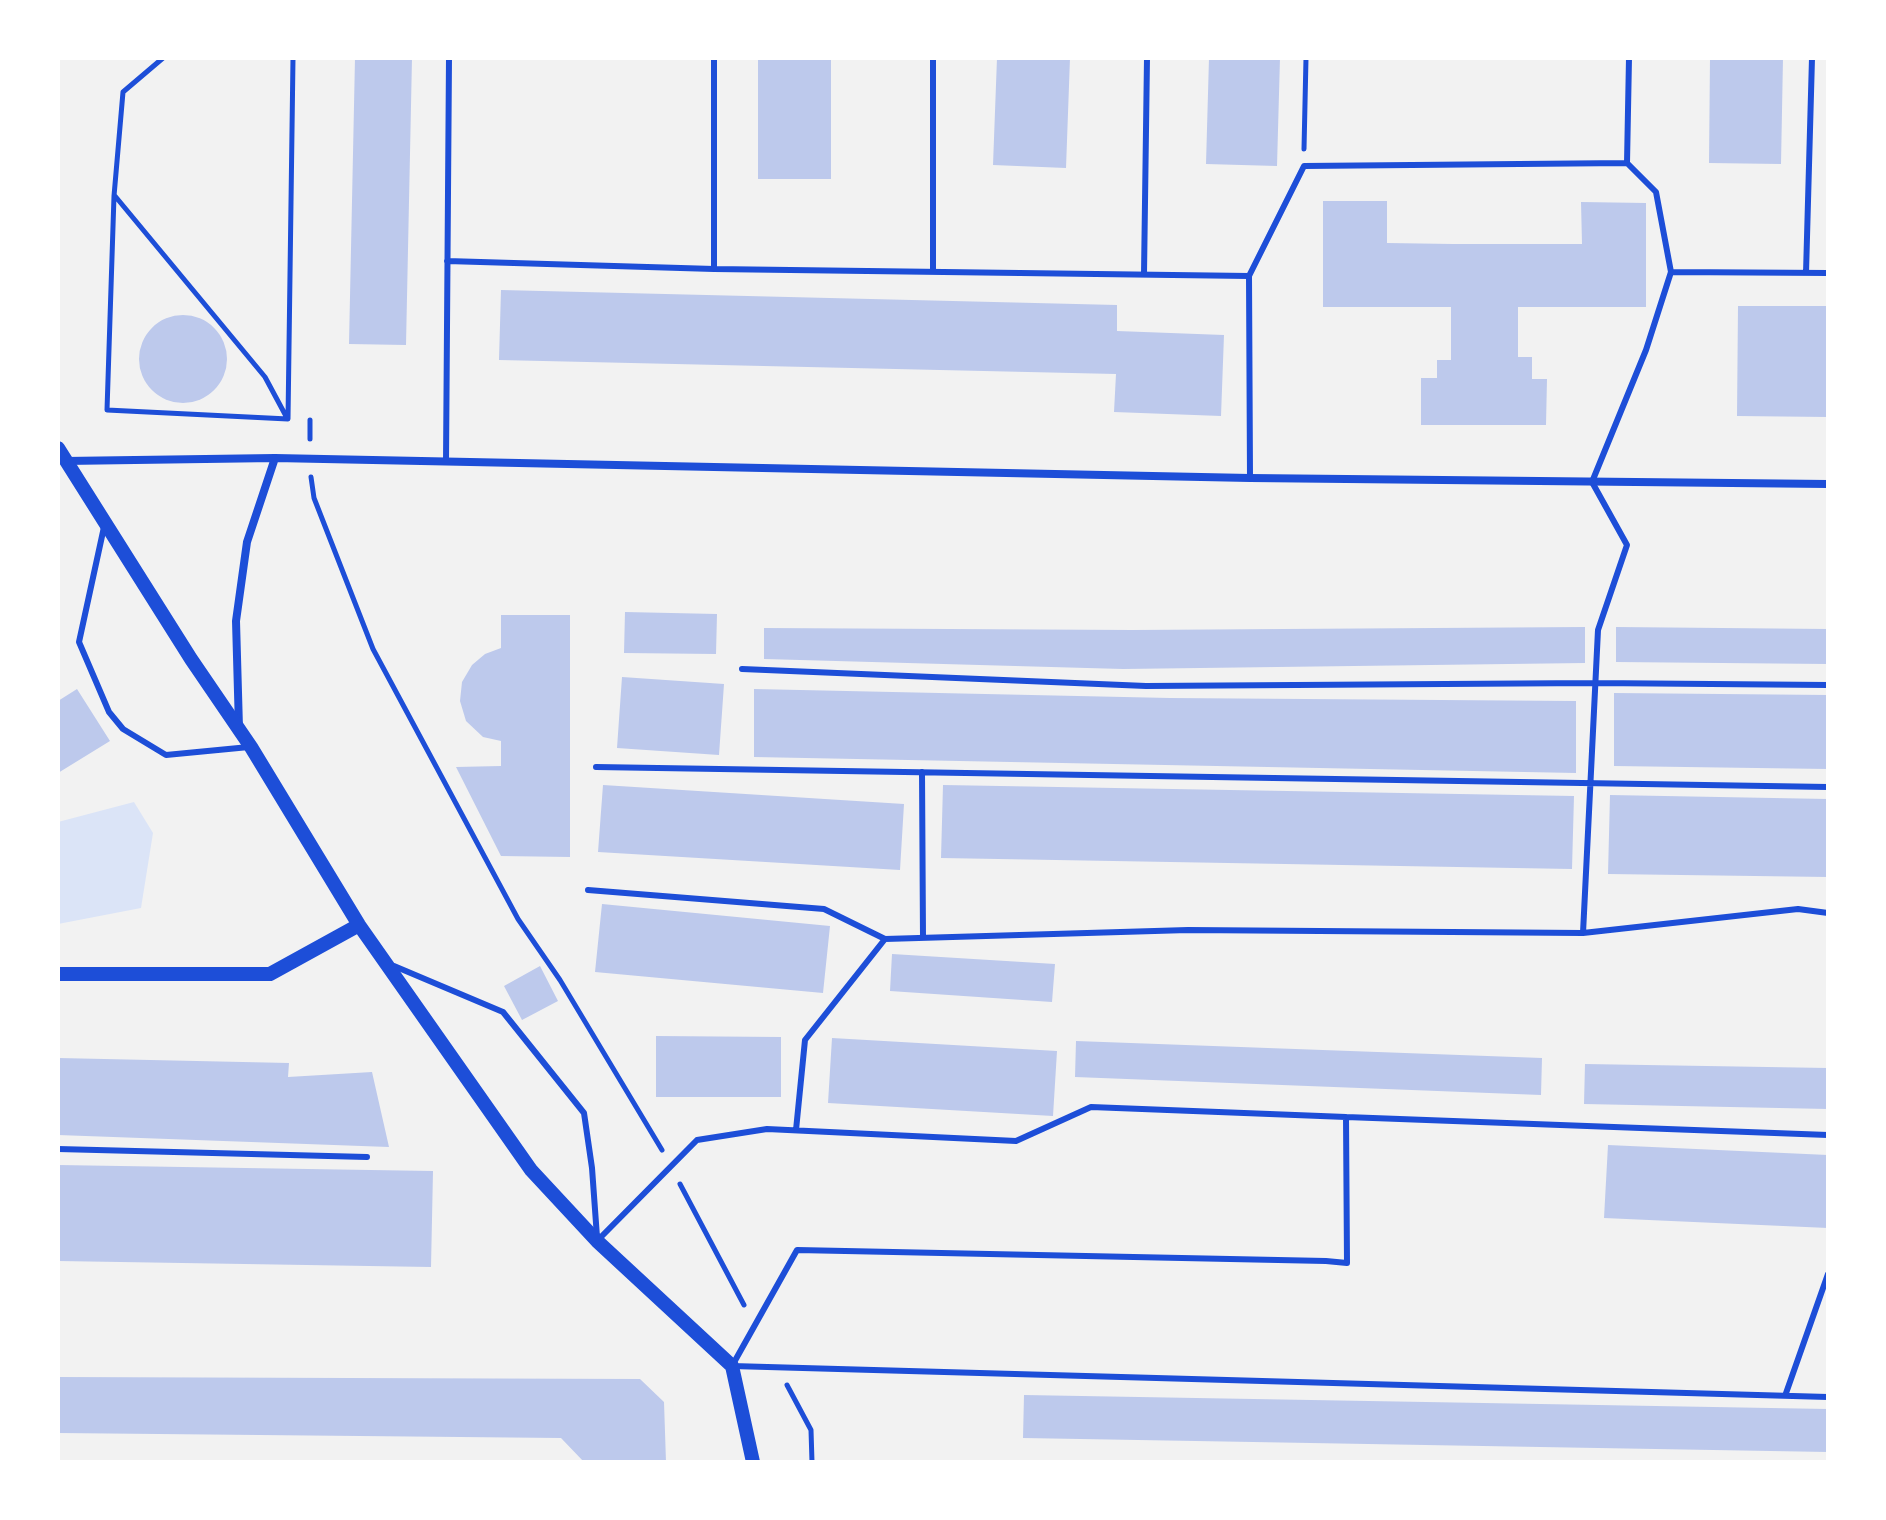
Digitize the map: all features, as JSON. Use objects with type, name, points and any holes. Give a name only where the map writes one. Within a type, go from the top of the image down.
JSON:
[{"type":"street","points":[[61,454],[1250,478],[1828,484]]},
{"type":"street","points":[[61,454],[251,747],[359,925],[531,1170],[597,1241],[732,1366],[753,1462]]},
{"type":"street","points":[[239,729],[236,621],[247,542],[275,458]]},
{"type":"street","points":[[58,974],[270,974],[359,925]]},
{"type":"lane","points":[[446,461],[449,58]]},
{"type":"lane","points":[[714,58],[714,269]]},
{"type":"lane","points":[[933,58],[933,270]]},
{"type":"lane","points":[[1144,274],[1147,58]]},
{"type":"lane","points":[[1627,163],[1629,58]]},
{"type":"lane","points":[[1806,273],[1812,58]]},
{"type":"lane","points":[[1250,478],[1249,276],[1304,166],[1627,163],[1656,192],[1671,272],[1646,350],[1592,482],[1627,545],[1598,630],[1583,933]]},
{"type":"lane","points":[[447,261],[714,269],[1249,276]]},
{"type":"lane","points":[[1671,272],[1828,273]]},
{"type":"lane","points":[[104,523],[79,642],[109,712],[123,729],[166,755],[251,747]]},
{"type":"lane","points":[[742,669],[1146,686],[1828,685]]},
{"type":"lane","points":[[596,767],[1828,787]]},
{"type":"lane","points":[[922,772],[923,938]]},
{"type":"lane","points":[[588,890],[824,909],[885,939],[1188,930],[1583,933],[1798,909],[1828,913]]},
{"type":"lane","points":[[796,1130],[805,1040],[885,939]]},
{"type":"lane","points":[[385,963],[503,1012],[584,1113],[592,1168],[597,1241]]},
{"type":"lane","points":[[597,1241],[697,1140],[767,1129],[1016,1141],[1091,1107],[1828,1135]]},
{"type":"lane","points":[[1346,1117],[1347,1263],[797,1250],[732,1366],[1828,1397]]},
{"type":"lane","points":[[58,1149],[367,1157]]},
{"type":"lane","points":[[1785,1396],[1828,1274]]},
{"type":"path","points":[[163,58],[123,92],[114,196],[107,410],[288,419]]},
{"type":"path","points":[[288,419],[293,58]]},
{"type":"path","points":[[1304,166],[1306,58]]},
{"type":"path","points":[[114,196],[265,377],[288,419]]},
{"type":"path","points":[[310,420],[309,458],[314,498],[373,649],[518,919],[560,980],[671,1167],[755,1325]]},
{"type":"path","points":[[777,1367],[811,1430],[812,1462]]},
{"type":"shaded area","points":[[134,802],[153,833],[141,908],[58,924],[58,822]]},
{"type":"building","points":[[355,58],[412,58],[406,345],[349,344]]},
{"type":"building","points":[[758,58],[831,58],[831,179],[758,179]]},
{"type":"building","points":[[997,58],[1070,58],[1066,168],[993,165]]},
{"type":"building","points":[[1209,58],[1280,58],[1277,166],[1206,164]]},
{"type":"building","points":[[1710,58],[1783,58],[1781,164],[1709,163]]},
{"type":"building","points":[[1323,201],[1387,201],[1387,243],[1453,244],[1582,244],[1581,202],[1646,203],[1646,307],[1518,307],[1518,357],[1532,357],[1532,379],[1547,379],[1546,425],[1421,425],[1421,378],[1437,378],[1437,360],[1451,360],[1451,307],[1323,307]]},
{"type":"building","points":[[501,290],[1117,305],[1117,331],[1224,335],[1221,416],[1114,412],[1116,374],[499,360]]},
{"type":"building","points":[[1738,306],[1828,306],[1828,417],[1737,416]]},
{"type":"building","points":[[183,315],[200,319],[214,328],[223,342],[227,359],[223,376],[214,390],[200,399],[183,403],[166,399],[152,390],[143,376],[139,359],[143,342],[152,328],[166,319]]},
{"type":"building","points":[[625,612],[717,614],[716,654],[624,653]]},
{"type":"building","points":[[501,615],[570,615],[570,857],[501,856],[456,767],[501,766],[501,741],[483,737],[466,721],[460,701],[462,682],[472,665],[485,654],[501,648]]},
{"type":"building","points":[[1585,627],[1585,663],[1123,669],[764,659],[764,628],[1133,630]]},
{"type":"building","points":[[1616,627],[1828,629],[1828,664],[1616,662]]},
{"type":"building","points":[[622,677],[724,684],[719,755],[617,748]]},
{"type":"building","points":[[77,689],[110,741],[58,773],[58,701]]},
{"type":"building","points":[[754,689],[1170,698],[1576,701],[1576,773],[754,757]]},
{"type":"building","points":[[1614,693],[1828,695],[1828,769],[1614,766]]},
{"type":"building","points":[[603,785],[904,804],[900,870],[598,852]]},
{"type":"building","points":[[943,785],[1574,796],[1572,869],[941,858]]},
{"type":"building","points":[[1610,795],[1828,799],[1828,877],[1608,874]]},
{"type":"building","points":[[602,904],[830,926],[823,993],[595,972]]},
{"type":"building","points":[[892,954],[1055,964],[1052,1002],[890,991]]},
{"type":"building","points":[[540,966],[558,1001],[522,1020],[504,986]]},
{"type":"building","points":[[656,1036],[781,1037],[781,1097],[656,1097]]},
{"type":"building","points":[[832,1038],[1057,1051],[1053,1116],[828,1103]]},
{"type":"building","points":[[1076,1041],[1542,1058],[1541,1095],[1075,1077]]},
{"type":"building","points":[[58,1058],[289,1063],[288,1077],[372,1072],[389,1147],[58,1135]]},
{"type":"building","points":[[1585,1064],[1828,1068],[1828,1109],[1584,1104]]},
{"type":"building","points":[[1608,1145],[1828,1155],[1828,1228],[1604,1218]]},
{"type":"building","points":[[58,1165],[433,1171],[431,1267],[58,1261]]},
{"type":"building","points":[[58,1377],[640,1379],[664,1402],[666,1462],[584,1462],[561,1438],[58,1433]]},
{"type":"building","points":[[1024,1395],[1828,1409],[1828,1452],[1023,1438]]}]
